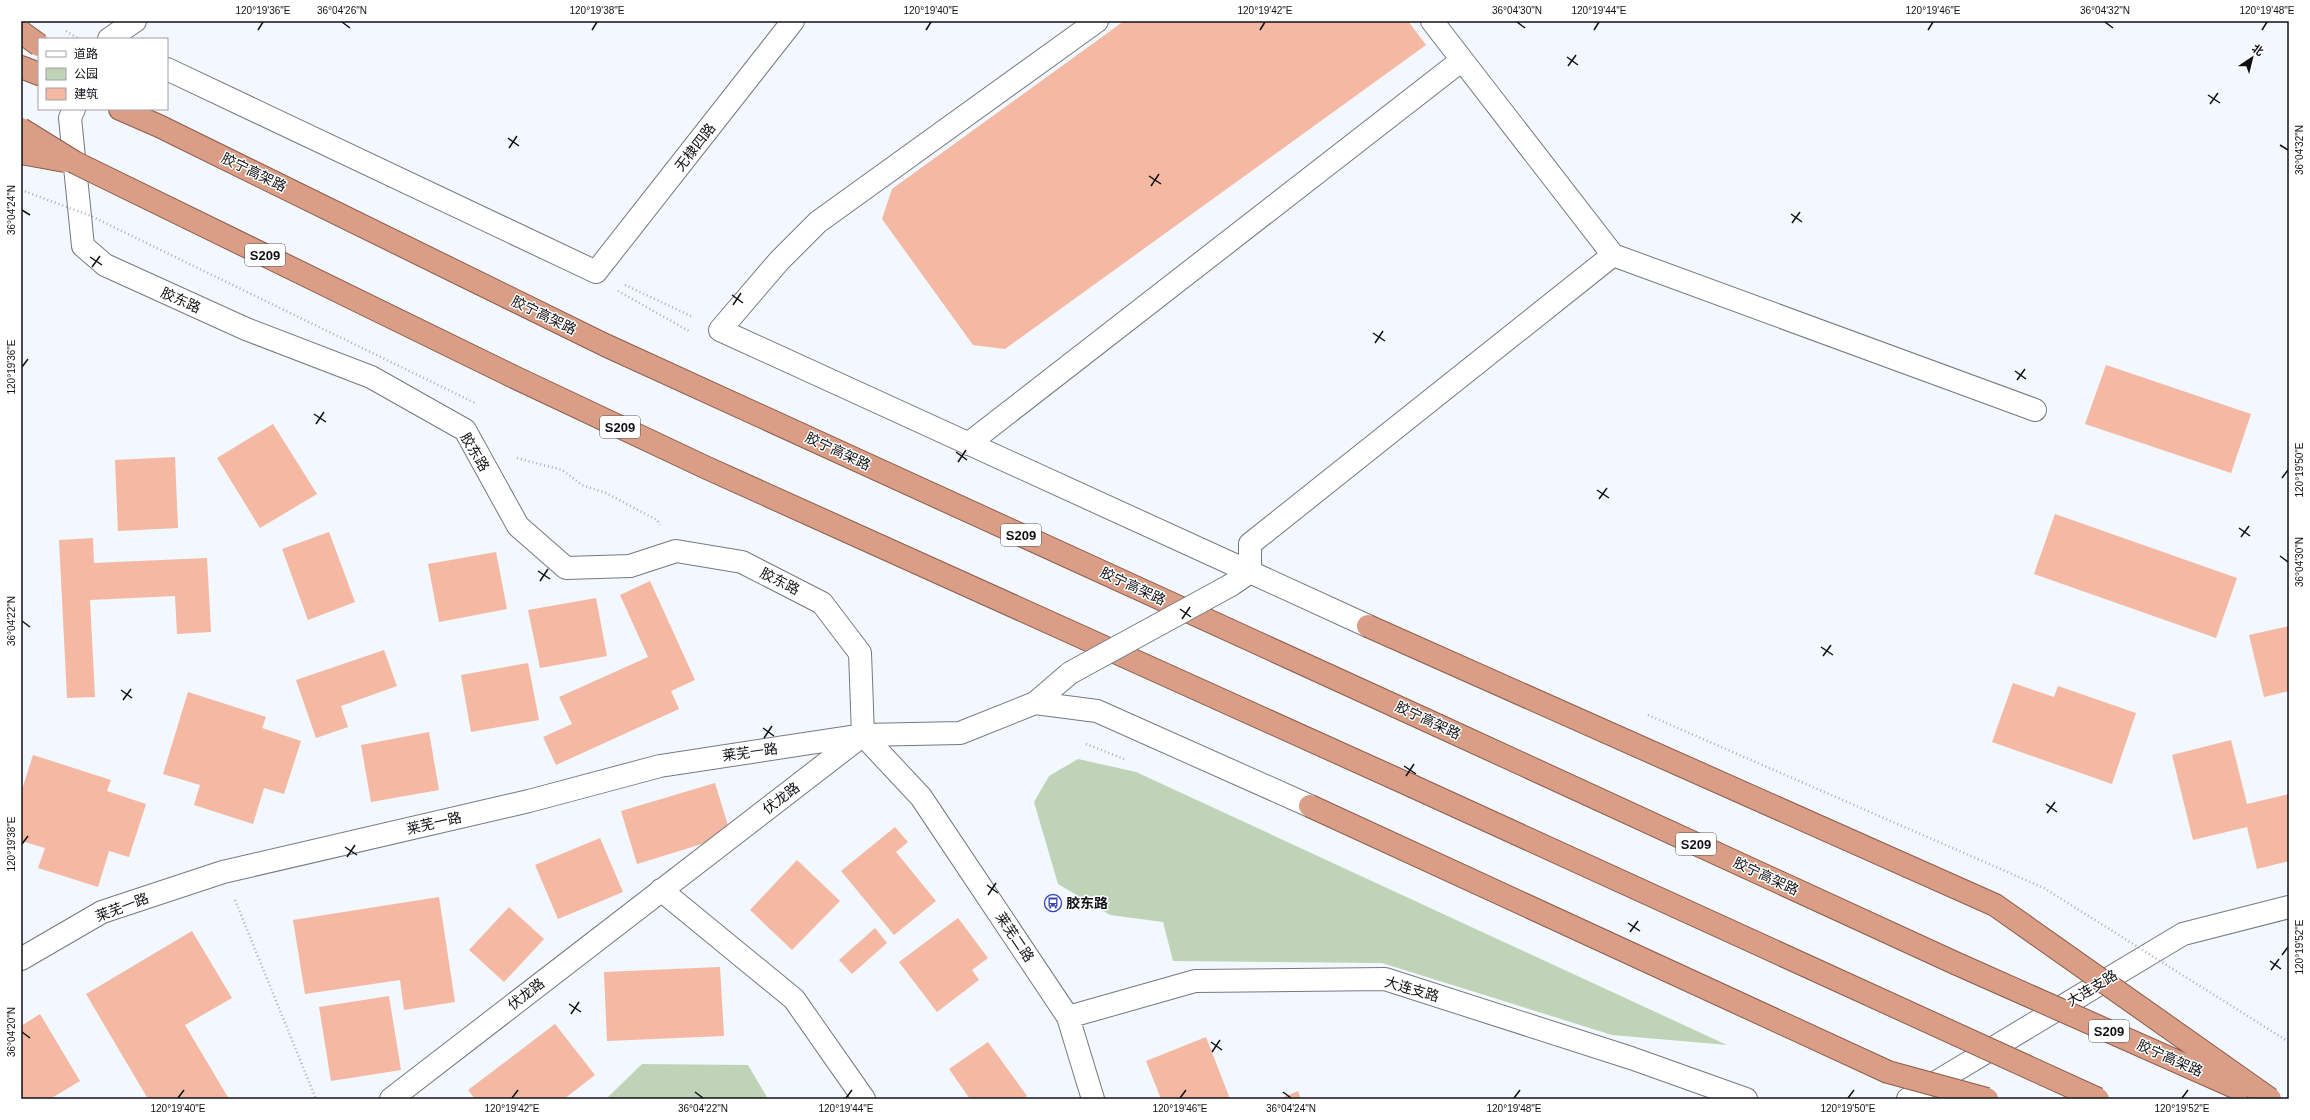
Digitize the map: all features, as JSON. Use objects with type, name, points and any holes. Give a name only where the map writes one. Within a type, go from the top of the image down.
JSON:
[{"type":"highway","points":[[21,32],[38,44]]},
{"type":"highway","points":[[21,67],[38,74]]},
{"type":"highway","name":"胶宁高架路","points":[[122,110],[160,126],[605,345],[1438,725],[1955,963],[2262,1099]]},
{"type":"highway","points":[[136,110],[160,126]]},
{"type":"highway","name":"S209","points":[[21,129],[76,163],[512,376],[707,468],[1412,786],[2098,1099]]},
{"type":"highway","points":[[21,153],[76,163]]},
{"type":"highway","points":[[1368,626],[1995,905],[2270,1099]]},
{"type":"highway","points":[[1310,806],[1888,1072],[1987,1099]]},
{"type":"street","points":[[110,38],[135,21]]},
{"type":"street","name":"无棣四路","points":[[596,272],[793,21]]},
{"type":"street","points":[[1097,21],[818,222],[779,261],[720,330],[1368,626]]},
{"type":"street","points":[[1432,21],[1613,255],[2035,410]]},
{"type":"street","points":[[21,39],[38,39]]},
{"type":"street","points":[[968,444],[1462,60]]},
{"type":"street","points":[[168,69],[596,272]]},
{"type":"street","name":"胶东路","points":[[74,110],[70,118],[82,246],[105,265],[246,328],[371,377],[465,430],[518,526],[566,568],[630,566],[676,551],[742,562],[822,603],[860,653],[862,735]]},
{"type":"street","points":[[1250,572],[1250,544],[1613,255]]},
{"type":"street","points":[[1035,703],[1070,673],[1231,585],[1250,572]]},
{"type":"street","points":[[1035,703],[1097,711],[1310,806]]},
{"type":"street","name":"莱芜一路","points":[[21,959],[102,912],[223,872],[530,801],[660,766],[862,735],[960,733],[1035,703]]},
{"type":"street","name":"伏龙路","points":[[391,1099],[862,735]]},
{"type":"street","name":"莱芜二路","points":[[862,735],[921,796],[1068,1017],[1093,1099]]},
{"type":"street","points":[[661,890],[794,999],[864,1099]]},
{"type":"street","name":"大连支路","points":[[1908,1099],[2183,934],[2289,907]]},
{"type":"street","name":"大连支路","points":[[1068,1017],[1195,981],[1385,979],[1631,1058],[1746,1099]]},
{"type":"path","points":[[21,190],[91,216],[478,404]]},
{"type":"path","points":[[596,272],[720,330]]},
{"type":"path","points":[[515,458],[562,470],[582,485],[606,493],[657,520],[676,551]]},
{"type":"path","points":[[223,872],[316,1099]]},
{"type":"green space","points":[[1078,759],[1136,772],[1727,1045],[1612,1035],[1382,963],[1173,961],[1163,922],[1110,915],[1058,884],[1034,802],[1049,776]]},
{"type":"green space","points":[[642,1064],[748,1065],[768,1099],[606,1099]]},
{"type":"building","points":[[1124,21],[1408,21],[1426,45],[1005,349],[973,345],[882,219],[892,189]]},
{"type":"building","points":[[2106,365],[2251,414],[2231,473],[2085,424]]},
{"type":"building","points":[[273,424],[317,494],[260,528],[217,458]]},
{"type":"building","points":[[175,457],[178,528],[118,531],[115,460]]},
{"type":"building","points":[[2055,514],[2237,578],[2216,638],[2034,574]]},
{"type":"building","points":[[329,532],[355,602],[308,620],[282,549]]},
{"type":"building","points":[[93,538],[94,563],[207,558],[211,632],[177,634],[175,596],[90,600],[95,697],[67,698],[59,540]]},
{"type":"building","points":[[496,552],[507,609],[439,622],[428,564]]},
{"type":"building","points":[[650,581],[695,680],[671,691],[679,709],[556,765],[543,737],[572,724],[559,697],[648,657],[620,595]]},
{"type":"building","points":[[596,598],[607,656],[540,668],[528,610]]},
{"type":"building","points":[[2289,626],[2289,691],[2264,697],[2249,635]]},
{"type":"building","points":[[384,650],[397,686],[341,706],[348,727],[316,738],[296,680]]},
{"type":"building","points":[[528,663],[539,720],[471,732],[461,675]]},
{"type":"building","points":[[2013,683],[2054,697],[2058,686],[2136,713],[2112,784],[1992,742]]},
{"type":"building","points":[[188,692],[266,717],[262,728],[301,741],[284,794],[264,788],[253,824],[194,805],[200,785],[163,774]]},
{"type":"building","points":[[429,732],[439,790],[371,802],[361,745]]},
{"type":"building","points":[[2231,740],[2247,804],[2289,794],[2289,861],[2257,869],[2247,827],[2193,840],[2172,755]]},
{"type":"building","points":[[33,755],[111,780],[107,791],[146,804],[129,857],[109,851],[98,887],[38,868],[45,848],[21,841],[21,793]]},
{"type":"building","points":[[715,783],[731,835],[637,864],[621,811]]},
{"type":"building","points":[[895,827],[908,842],[896,852],[936,901],[894,935],[841,871]]},
{"type":"building","points":[[600,838],[623,892],[558,919],[535,865]]},
{"type":"building","points":[[797,860],[840,901],[792,950],[750,910]]},
{"type":"building","points":[[439,897],[455,1002],[404,1010],[400,980],[305,994],[293,920]]},
{"type":"building","points":[[509,907],[544,939],[504,982],[469,950]]},
{"type":"building","points":[[958,918],[988,958],[972,970],[979,980],[937,1012],[899,962]]},
{"type":"building","points":[[875,928],[887,943],[852,974],[839,960]]},
{"type":"building","points":[[192,931],[232,998],[185,1025],[229,1099],[148,1099],[86,994]]},
{"type":"building","points":[[720,967],[724,1036],[607,1041],[604,972]]},
{"type":"building","points":[[389,996],[401,1070],[331,1081],[319,1007]]},
{"type":"building","points":[[40,1014],[80,1081],[50,1099],[21,1099],[21,1026]]},
{"type":"building","points":[[555,1024],[595,1075],[564,1099],[475,1099],[468,1090]]},
{"type":"building","points":[[1206,1037],[1230,1099],[1161,1099],[1146,1061]]},
{"type":"building","points":[[988,1042],[1027,1096],[1022,1099],[970,1099],[949,1069]]},
{"type":"building","points":[[1298,1091],[1301,1099],[1279,1099]]},
{"type":"place","name":"胶东路","points":[[1053,903]]}]
